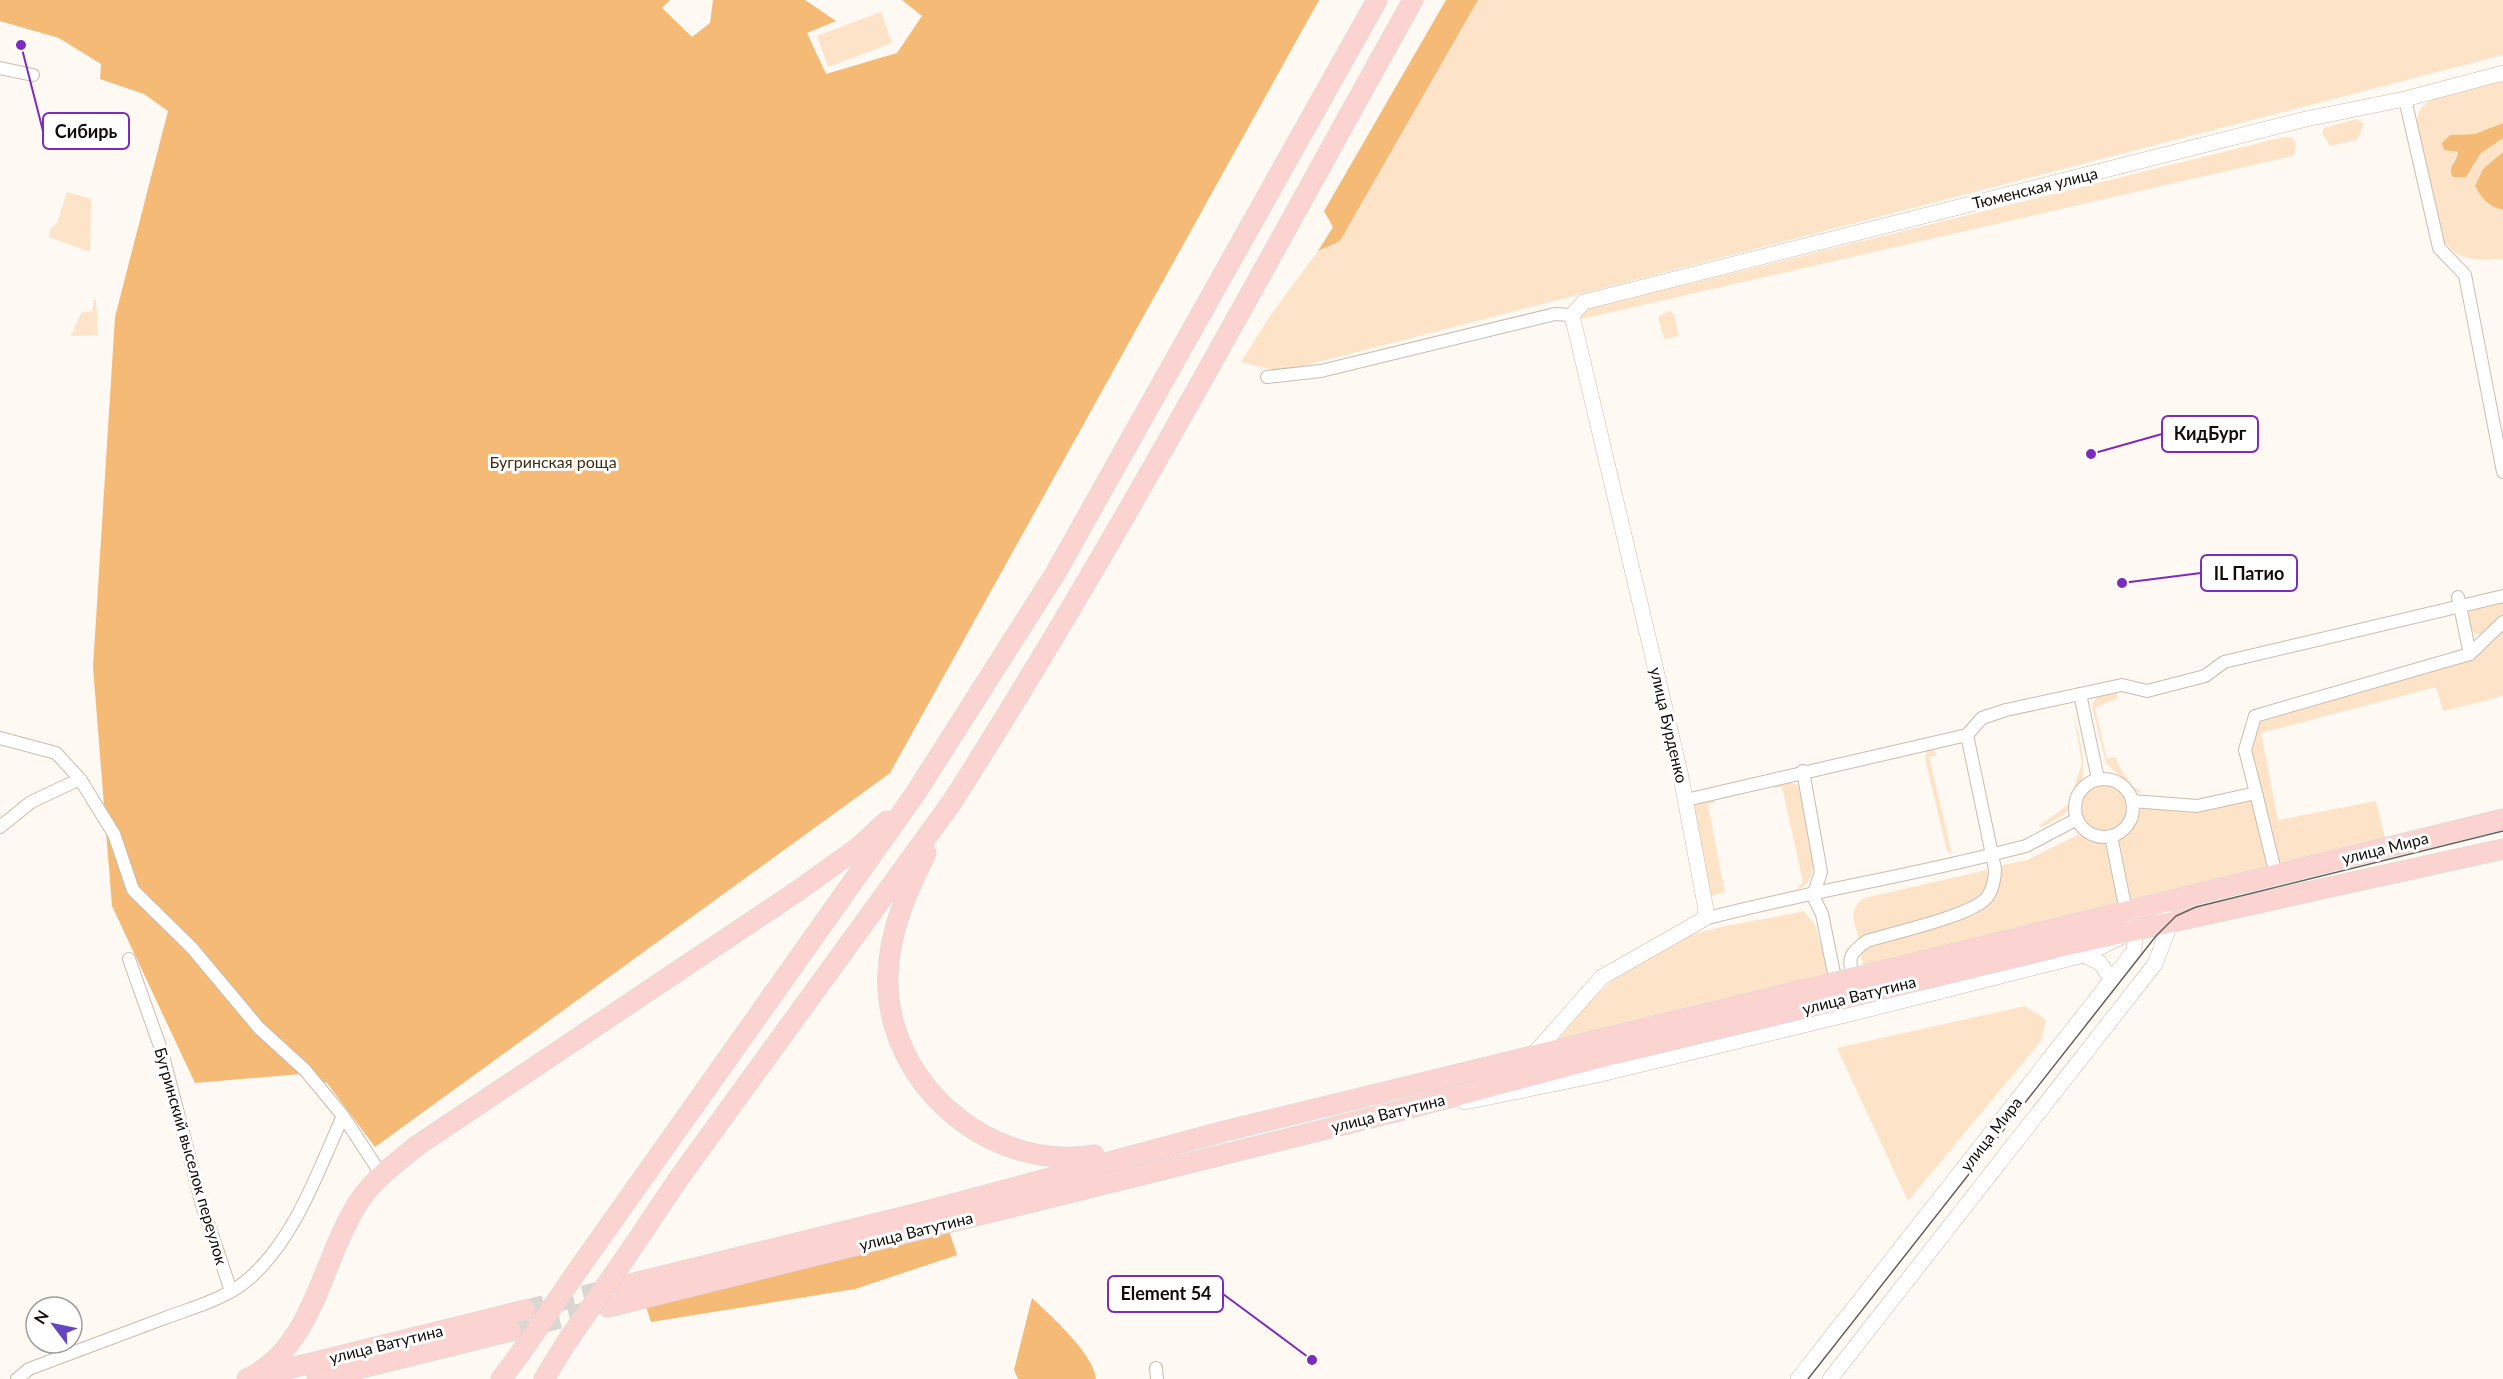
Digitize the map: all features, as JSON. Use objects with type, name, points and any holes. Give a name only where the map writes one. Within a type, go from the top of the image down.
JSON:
[{"type":"main road","points":[[501,1379],[915,794],[1055,574],[1377,0]]},
{"type":"main road","points":[[544,1379],[566,1343],[686,1168],[952,802],[1083,589],[1413,0]]},
{"type":"main road","points":[[247,1379],[262,1372],[276,1360],[298,1332],[358,1202],[381,1174],[418,1145],[860,847],[915,794]]},
{"type":"main road","points":[[952,802],[904,898],[892,937],[888,974],[890,1011],[901,1047],[922,1082],[937,1101],[962,1122],[994,1141],[1033,1154],[1073,1159],[1167,1148]]},
{"type":"main road","name":"улица Мира","points":[[2126,911],[2503,819]]},
{"type":"main road","name":"улица Мира","points":[[2168,923],[2503,849]]},
{"type":"main road","name":"улица Ватутина","points":[[608,1307],[1402,1110],[1611,1046],[2052,939],[2126,911]]},
{"type":"main road","name":"улица Ватутина","points":[[2052,939],[2131,932],[2168,923]]},
{"type":"main road","name":"улица Ватутина","points":[[622,1286],[1530,1057],[1611,1046]]},
{"type":"main road","name":"улица Ватутина","points":[[247,1379],[525,1310]]},
{"type":"main road","name":"улица Ватутина","points":[[317,1379],[511,1331]]},
{"type":"main road","points":[[348,1379],[387,1363]]},
{"type":"street","points":[[0,69],[33,75]]},
{"type":"street","name":"Тюменская улица","points":[[1572,315],[1584,302],[2306,119],[2405,99],[2503,73]]},
{"type":"street","points":[[2405,99],[2439,248],[2465,275],[2503,472]]},
{"type":"street","points":[[1267,377],[1321,371],[1555,314],[1572,315]]},
{"type":"street","name":"улица Бурденко","points":[[1572,315],[1686,800],[1706,910],[1704,919]]},
{"type":"street","points":[[1686,800],[1803,771],[1968,735],[1982,718],[2122,685],[2147,691],[2205,676],[2224,662],[2459,601],[2503,596]]},
{"type":"street","points":[[2459,601],[2470,654]]},
{"type":"street","points":[[2276,875],[2245,750],[2255,716],[2470,654],[2503,622]]},
{"type":"street","points":[[2080,694],[2098,779]]},
{"type":"street","points":[[1861,1011],[1849,960],[1854,950],[1867,941],[1971,910],[1988,896],[1995,879],[1968,735]]},
{"type":"street","points":[[0,738],[56,753],[80,779],[114,834],[133,890],[192,948],[258,1028],[305,1070],[343,1116],[381,1174]]},
{"type":"street","points":[[1803,771],[1821,872],[1813,896],[1822,914],[1843,1016]]},
{"type":"street","points":[[2107,778],[2123,786],[2132,801],[2131,819],[2119,833],[2111,836],[2103,837],[2087,832],[2077,819],[2075,802],[2078,794],[2090,782],[2098,779],[2107,778]]},
{"type":"street","points":[[0,827],[31,802],[80,779]]},
{"type":"street","points":[[2132,801],[2197,806],[2256,793]]},
{"type":"street","points":[[1530,1057],[1602,977],[1704,919],[1774,900],[1813,896],[1847,884],[2026,846],[2077,819]]},
{"type":"street","points":[[1402,1110],[1443,1106],[1563,1082],[1843,1016],[2084,955],[2131,932],[2111,836]]},
{"type":"street","points":[[2162,903],[2168,923]]},
{"type":"street","name":"улица Мира","points":[[1830,1379],[2155,964],[2168,930],[2168,923]]},
{"type":"street","name":"улица Мира","points":[[1798,1379],[2134,951],[2131,932]]},
{"type":"street","points":[[2084,955],[2100,963],[2112,980]]},
{"type":"street","name":"Бугринский выселок переулок","points":[[129,958],[162,1052],[202,1205],[231,1291],[249,1279],[265,1263],[284,1235],[308,1193],[343,1116]]},
{"type":"street","points":[[1903,1246],[1923,1261]]},
{"type":"street","points":[[17,1379],[29,1369],[217,1299],[231,1291]]},
{"type":"shaded area","points":[[1478,0],[2503,0],[2503,55],[1280,372],[1241,362],[1270,316],[1318,251],[1340,241]]},
{"type":"shaded area","points":[[881,12],[892,43],[828,67],[817,36]]},
{"type":"shaded area","points":[[2503,80],[2503,123],[2475,134],[2461,133],[2453,150],[2458,155],[2452,163],[2471,170],[2481,153],[2503,138],[2503,152],[2483,169],[2475,186],[2486,201],[2503,210],[2503,259],[2468,258],[2454,252],[2442,237],[2416,129],[2418,117],[2423,106],[2438,97]]},
{"type":"shaded area","points":[[2356,119],[2364,124],[2357,140],[2330,146],[2322,133],[2324,128]]},
{"type":"shaded area","points":[[2284,137],[2292,138],[2296,144],[2295,153],[2292,156],[1582,319],[1583,310]]},
{"type":"shaded area","points":[[67,192],[91,199],[90,252],[49,237],[50,230],[57,223]]},
{"type":"shaded area","points":[[94,300],[96,300],[98,335],[71,336],[81,313],[92,311]]},
{"type":"shaded area","points":[[1669,311],[1674,314],[1679,336],[1664,339],[1658,317]]},
{"type":"shaded area","points":[[2503,600],[2503,617],[2483,635],[2475,633],[2469,623],[2469,611]]},
{"type":"shaded area","points":[[2503,631],[2503,695],[2497,698],[2443,711],[2436,687],[2261,733],[2278,820],[2376,801],[2386,842],[2280,868],[2250,750],[2260,722],[2467,661]]},
{"type":"shaded area","points":[[2116,692],[2118,698],[2095,708],[2107,759],[2116,757],[2133,788],[2140,789],[2140,793],[2132,791],[2106,763],[2092,707],[2098,697]]},
{"type":"shaded area","points":[[2073,713],[2083,760],[2082,783],[2069,810],[2041,828],[2040,825],[2069,804],[2082,763]]},
{"type":"shaded area","points":[[1932,748],[1937,755],[1929,757],[1952,854],[1947,851],[1925,759],[1927,749]]},
{"type":"shaded area","points":[[1786,780],[1798,786],[1809,827],[1814,859],[1812,873],[1806,884],[1796,890],[1803,882],[1782,787],[1775,788],[1773,783]]},
{"type":"shaded area","points":[[2104,784],[2120,791],[2127,807],[2120,823],[2104,830],[2088,823],[2081,807],[2088,791]]},
{"type":"shaded area","points":[[2251,797],[2268,870],[2132,904],[2115,839],[2133,822],[2143,806]]},
{"type":"shaded area","points":[[1714,798],[1715,803],[1708,805],[1725,892],[1711,896],[1692,806],[1696,802]]},
{"type":"shaded area","points":[[2078,835],[2105,842],[2119,907],[1864,969],[1860,949],[1975,915],[1992,898],[2000,877],[1999,866],[2027,860]]},
{"type":"shaded area","points":[[1987,870],[1989,878],[1983,893],[1966,906],[1859,939],[1854,922],[1854,912],[1855,907],[1864,898]]},
{"type":"shaded area","points":[[1804,911],[1815,925],[1830,975],[1556,1042],[1588,1004],[1623,972],[1642,959],[1685,938],[1709,930]]},
{"type":"shaded area","points":[[2025,1006],[2046,1020],[2041,1041],[1908,1201],[1837,1048]]},
{"type":"green space","name":"Бугринская роща","points":[[0,0],[670,0],[662,8],[692,37],[710,23],[713,0],[805,0],[836,21],[807,33],[826,74],[897,53],[922,16],[902,0],[1319,0],[890,773],[375,1147],[327,1083],[301,1074],[195,1083],[112,906],[93,667],[115,317],[168,111],[144,94],[100,79],[101,64],[59,38],[0,21]]},
{"type":"green space","points":[[1446,0],[1478,0],[1340,241],[1318,251],[1333,227],[1324,211]]},
{"type":"green space","points":[[2503,123],[2503,138],[2481,153],[2466,177],[2453,177],[2451,170],[2458,152],[2444,150],[2442,143],[2450,135],[2475,134]]},
{"type":"green space","points":[[2503,152],[2503,210],[2486,201],[2475,186],[2483,169]]},
{"type":"green space","points":[[949,1231],[957,1255],[855,1289],[651,1322],[645,1303]]},
{"type":"green space","points":[[1032,1298],[1080,1347],[1088,1358],[1096,1379],[1018,1379],[1014,1370]]},
{"type":"tunnel","points":[[525,1310],[613,1288]]},
{"type":"tunnel","points":[[511,1331],[598,1309]]},
{"type":"tram line","points":[[1808,1379],[2156,936],[2176,916],[2196,907],[2503,831]]},
{"type":"place","name":"Сибирь","points":[[21,45]]},
{"type":"place","name":"КидБург","points":[[2091,454]]},
{"type":"place","name":"IL Патио","points":[[2122,583]]},
{"type":"place","name":"Element 54","points":[[1312,1360]]}]
